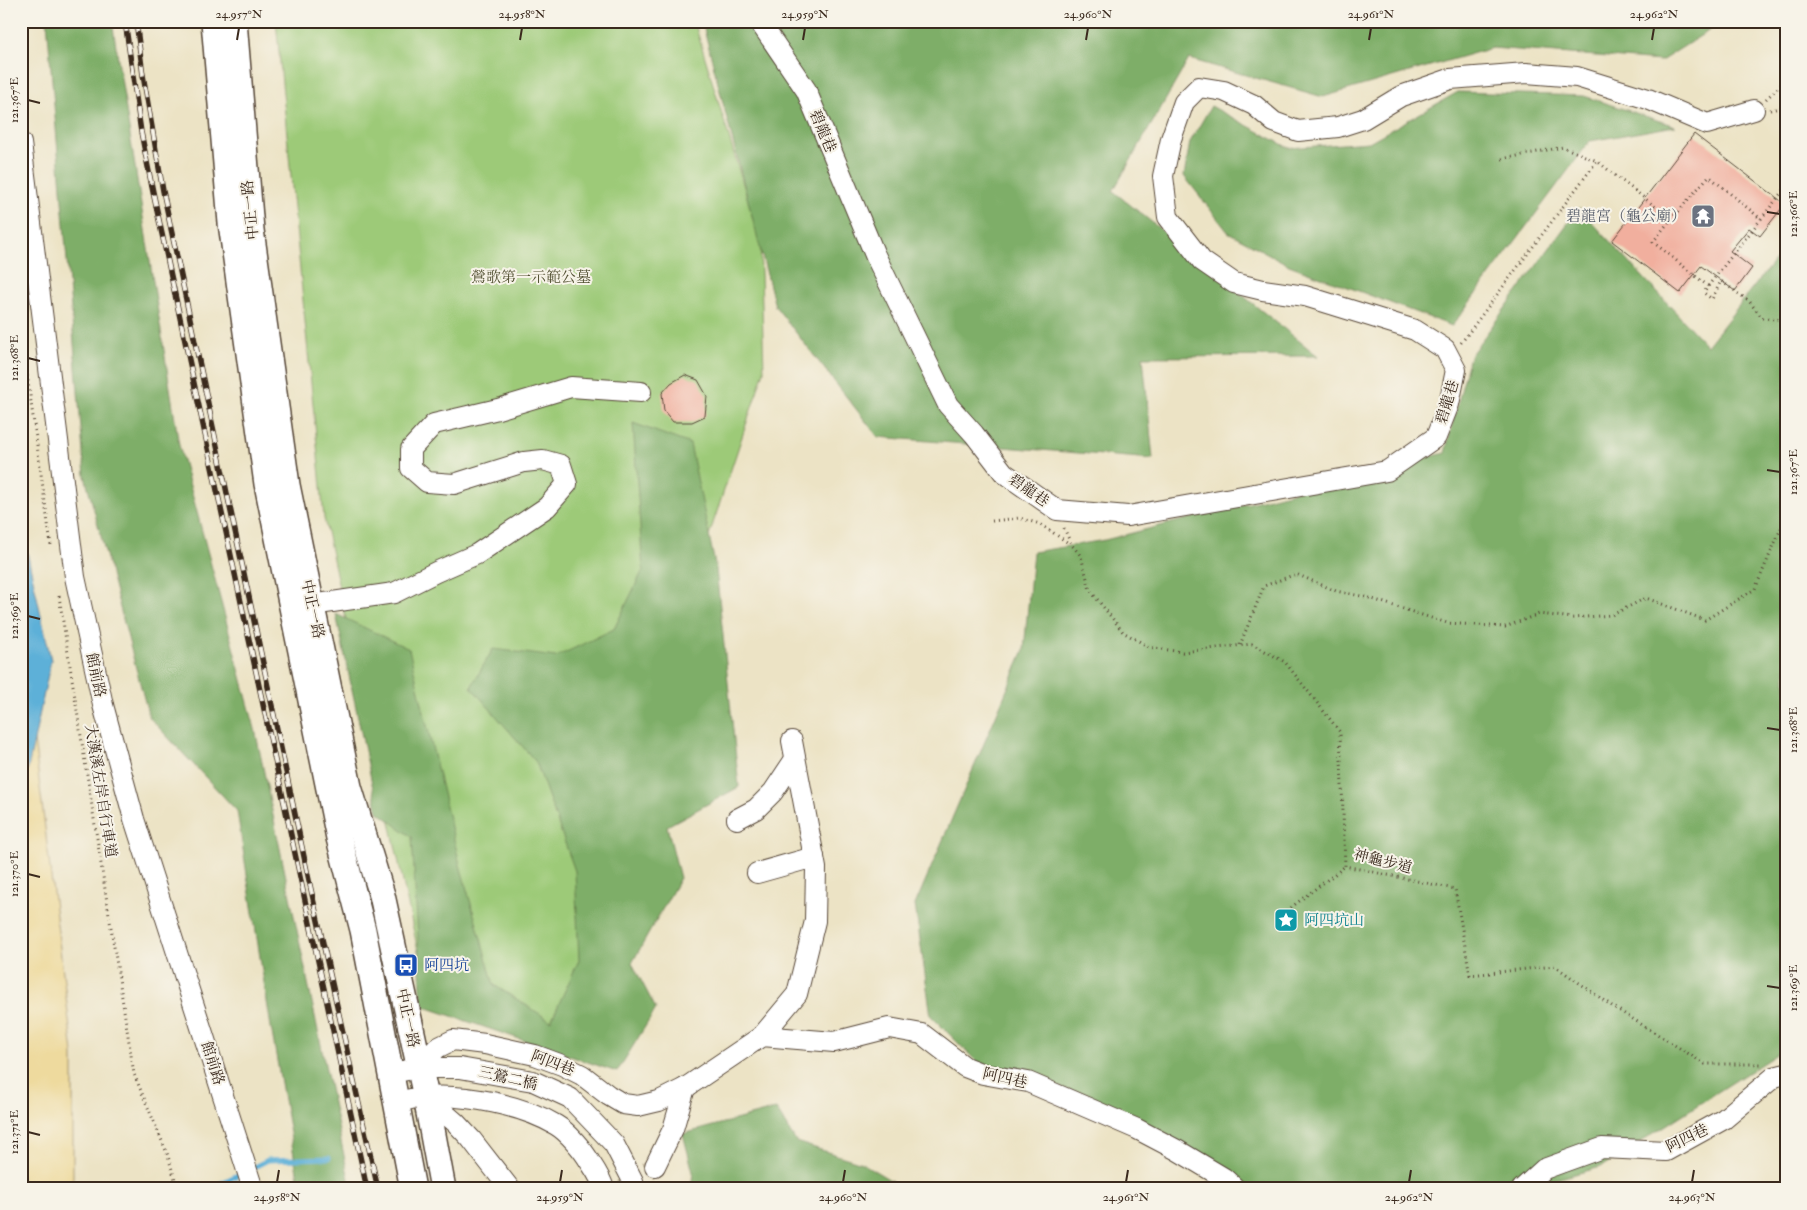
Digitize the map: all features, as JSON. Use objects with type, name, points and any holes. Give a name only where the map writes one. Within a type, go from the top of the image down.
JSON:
[{"type":"main road","name":"中正一路","points":[[214,21],[233,233],[267,484],[302,606],[349,787],[382,895],[426,1097],[443,1189]]},
{"type":"main road","name":"中正一路","points":[[234,21],[253,240],[302,606],[339,838],[363,930],[413,1189]]},
{"type":"street","name":"碧龍巷","points":[[759,21],[806,90],[875,255],[948,405],[974,434],[1004,473],[1057,510],[1128,516],[1387,471],[1436,437],[1449,404],[1456,370],[1445,349],[1415,330],[1305,296],[1263,290],[1234,283],[1202,260],[1168,217],[1163,176],[1171,139],[1184,102],[1199,87],[1224,91],[1254,105],[1274,122],[1298,131],[1338,127],[1363,120],[1401,96],[1450,79],[1526,73],[1577,77],[1648,99],[1707,124],[1754,110]]},
{"type":"street","name":"館前路","points":[[21,143],[75,577],[103,705],[134,819],[253,1189]]},
{"type":"street","points":[[302,606],[394,593],[477,554],[547,507],[566,484],[562,466],[543,460],[524,462],[454,484],[427,482],[411,468],[411,449],[434,424],[498,409],[571,387],[641,392]]},
{"type":"street","name":"阿四巷","points":[[419,1068],[437,1048],[453,1040],[508,1048],[562,1065],[582,1075],[623,1104],[638,1106],[659,1100],[685,1088],[762,1036],[797,994],[815,921],[816,868],[793,750],[773,792],[756,809],[737,819]]},
{"type":"street","points":[[757,873],[814,857]]},
{"type":"street","name":"阿四巷","points":[[762,1036],[834,1042],[889,1028],[922,1034],[965,1067],[983,1074],[1028,1082],[1137,1129],[1224,1178],[1236,1189]]},
{"type":"street","name":"三鶯二橋","points":[[391,1073],[419,1068],[460,1068],[533,1081],[570,1098],[614,1144],[633,1181],[634,1189]]},
{"type":"street","name":"阿四巷","points":[[1522,1189],[1544,1169],[1602,1148],[1666,1151],[1724,1119],[1774,1077],[1786,1074]]},
{"type":"street","points":[[655,1166],[673,1129],[685,1088]]},
{"type":"street","points":[[426,1097],[471,1139],[510,1189]]},
{"type":"street","name":"三鶯二橋","points":[[397,1102],[426,1097],[468,1099],[522,1109],[558,1126],[584,1152],[602,1179],[604,1189]]},
{"type":"path","points":[[1754,110],[1786,80]]},
{"type":"path","points":[[1502,159],[1563,147],[1597,161],[1671,219]]},
{"type":"path","points":[[1449,357],[1597,161]]},
{"type":"path","points":[[1708,286],[1653,242],[1671,219],[1709,176],[1761,219]]},
{"type":"path","points":[[1786,187],[1704,293],[1712,299],[1721,281],[1749,301],[1762,318],[1777,319],[1786,325]]},
{"type":"path","points":[[21,331],[51,548]]},
{"type":"path","name":"神龜步道","points":[[1057,510],[1071,544],[1080,556],[1090,590],[1123,632],[1149,647],[1182,652],[1252,644],[1285,662],[1340,732],[1345,866],[1456,889],[1470,976],[1555,966],[1612,1006],[1705,1064],[1768,1064]]},
{"type":"path","points":[[1240,646],[1264,586],[1296,574],[1336,591],[1366,597],[1447,623],[1506,627],[1539,614],[1573,618],[1612,615],[1646,598],[1706,620],[1755,589],[1786,517]]},
{"type":"path","points":[[992,522],[1019,518],[1040,524],[1071,544]]},
{"type":"path","name":"大漢溪左岸自行車道","points":[[58,587],[134,1074],[167,1153],[178,1189]]},
{"type":"path","points":[[1276,921],[1294,904],[1320,887],[1345,866]]},
{"type":"green space","points":[[47,21],[112,21],[179,445],[255,729],[351,1189],[300,1189],[271,1027],[237,811],[149,717],[85,476]]},
{"type":"green space","name":"鶯歌第一示範公墓","points":[[276,21],[694,21],[760,240],[764,371],[677,631],[572,1049],[428,997],[324,518]]},
{"type":"green space","points":[[702,21],[1724,21],[1661,61],[1492,48],[1323,97],[1189,59],[1113,191],[1318,356],[1143,357],[1153,459],[878,437],[775,306]]},
{"type":"green space","points":[[1458,92],[1584,96],[1675,126],[1590,141],[1452,326],[1289,265],[1228,232],[1184,176],[1190,142],[1211,106],[1289,148],[1369,142]]},
{"type":"green space","points":[[1579,208],[1707,346],[1786,246],[1786,1043],[1780,1052],[1601,1167],[1520,1189],[1252,1189],[1094,1098],[978,1063],[931,1016],[915,905],[1024,650],[1033,552],[1105,540],[1445,453],[1470,356]]},
{"type":"green space","points":[[633,423],[690,444],[716,569],[739,787],[667,826],[680,878],[632,963],[656,1009],[617,1072],[422,1006],[412,837],[378,812],[336,614],[409,649],[460,865],[494,985],[551,1021],[579,960],[575,871],[536,762],[471,687],[493,649],[556,657],[614,629],[643,570]]},
{"type":"green space","points":[[776,1109],[796,1142],[862,1163],[905,1189],[691,1189],[693,1172],[683,1134]]},
{"type":"sand","points":[[21,635],[73,1053],[73,1189],[21,1189]]},
{"type":"water","points":[[21,525],[51,660],[21,802]]},
{"type":"building","name":"碧龍宮（龜公廟）","points":[[1694,134],[1785,204],[1760,236],[1749,228],[1730,251],[1752,268],[1735,291],[1701,266],[1680,293],[1612,241]]},
{"type":"building","points":[[685,375],[698,380],[707,396],[705,416],[692,422],[673,422],[664,411],[662,393],[671,383]]},
{"type":"waterway","name":"阿四坑","points":[[252,1168],[268,1160],[329,1158]]},
{"type":"waterway","name":"阿四坑","points":[[209,1189],[244,1172]]},
{"type":"tunnel","points":[[624,1189],[655,1166]]},
{"type":"railway","points":[[125,21],[141,132],[153,192],[367,1189]]},
{"type":"railway","points":[[136,21],[143,75],[163,191],[310,885],[378,1189]]},
{"type":"place","name":"碧龍宮（龜公廟）","points":[[1703,216]]},
{"type":"place","name":"阿四坑山","points":[[1286,920]]},
{"type":"place","name":"阿四坑","points":[[406,965]]}]
